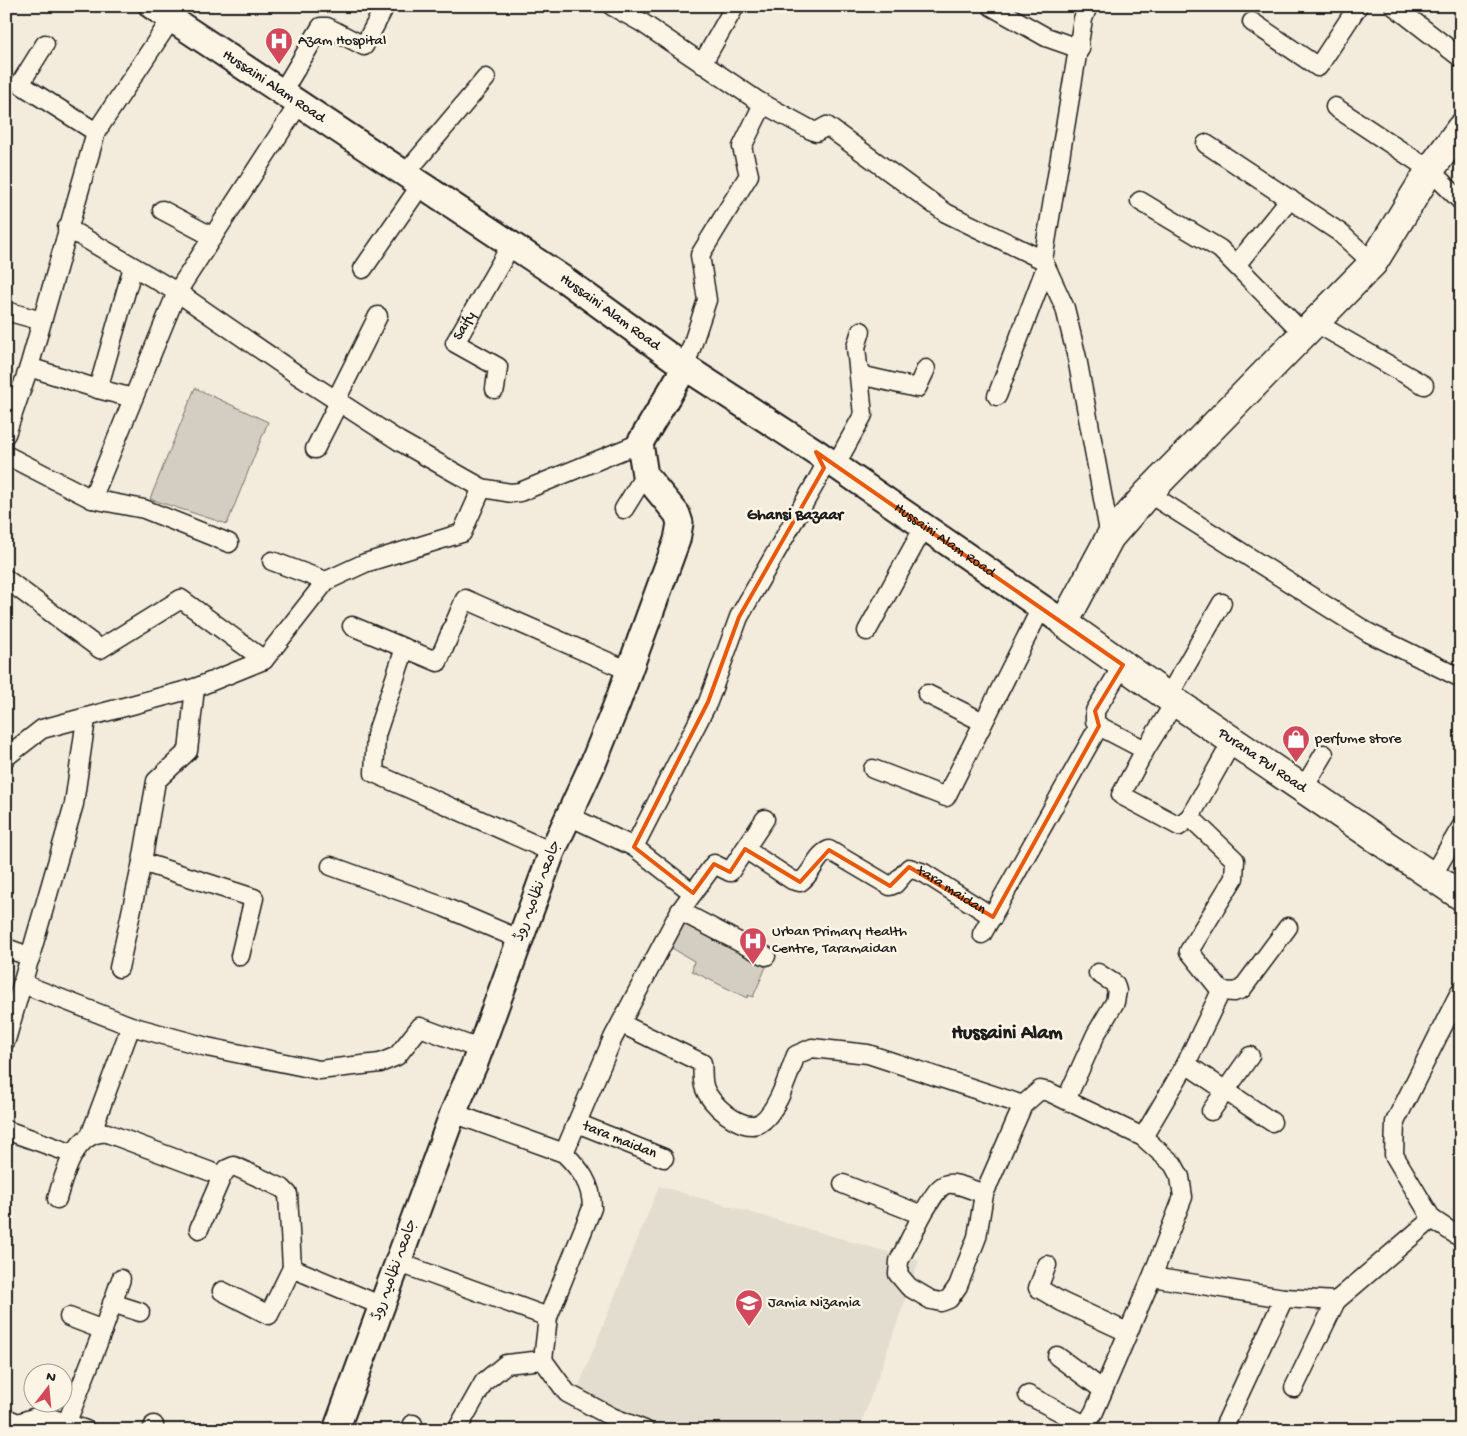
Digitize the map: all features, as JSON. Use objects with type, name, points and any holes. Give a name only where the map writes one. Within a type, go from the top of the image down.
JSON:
[{"type":"main road","points":[[1064,623],[1110,537],[1148,493],[1373,264],[1430,170],[1461,128]]},
{"type":"main road","name":"Purana Pul Road","points":[[1064,623],[1172,700],[1234,740],[1461,896]]},
{"type":"street","points":[[92,499],[176,292],[213,237],[290,99],[321,27],[328,27],[364,46],[386,6]]},
{"type":"street","points":[[612,6],[642,22],[763,104],[816,132],[828,126],[946,213],[1045,264],[1065,308],[1077,358],[1110,537]]},
{"type":"street","points":[[702,64],[735,6]]},
{"type":"street","points":[[991,6],[1046,37],[1080,49]]},
{"type":"street","points":[[997,396],[1045,264],[1080,49],[1083,19],[1088,6]]},
{"type":"street","points":[[1252,22],[1318,66],[1358,6]]},
{"type":"street","points":[[1394,6],[1461,58]]},
{"type":"street","points":[[6,434],[30,367],[67,228],[96,132],[168,10]]},
{"type":"street","name":"Hussaini Alam Road","points":[[168,10],[290,99],[565,280],[685,367],[825,459],[1064,623]]},
{"type":"street","points":[[45,44],[20,84],[96,132]]},
{"type":"street","points":[[363,269],[413,179],[486,78]]},
{"type":"street","points":[[67,228],[176,292],[399,441],[482,488],[511,493],[520,492],[640,444],[685,367],[707,300],[700,255],[749,175],[742,147],[763,104]]},
{"type":"street","points":[[1335,107],[1430,170],[1461,201]]},
{"type":"street","points":[[1206,144],[1339,232],[1373,264]]},
{"type":"street","points":[[1236,265],[1290,199]]},
{"type":"street","points":[[1140,201],[1220,249],[1311,329],[1424,385]]},
{"type":"street","points":[[162,210],[213,237]]},
{"type":"street","name":"Saify","points":[[495,389],[498,367],[455,343],[511,244]]},
{"type":"street","points":[[98,390],[133,267]]},
{"type":"street","points":[[6,311],[42,321]]},
{"type":"street","points":[[315,449],[378,316]]},
{"type":"street","points":[[634,847],[708,702],[739,617],[824,468],[825,459],[863,415],[856,347],[861,331]]},
{"type":"street","points":[[30,367],[98,390],[133,398]]},
{"type":"street","points":[[860,375],[917,388],[926,369]]},
{"type":"street","points":[[624,510],[645,475],[640,444]]},
{"type":"street","points":[[6,455],[92,499],[144,509],[229,544]]},
{"type":"street","name":"جامعہ نظامیہ روڈ","points":[[336,1430],[397,1262],[552,852],[594,762],[679,530],[677,514],[645,475]]},
{"type":"street","points":[[6,757],[42,729],[86,719],[195,688],[264,660],[326,581],[365,563],[462,532],[482,488]]},
{"type":"street","points":[[1148,493],[1369,633],[1461,678]]},
{"type":"street","points":[[867,631],[924,527]]},
{"type":"street","points":[[272,561],[326,581]]},
{"type":"street","points":[[6,579],[100,649],[181,599],[264,660]]},
{"type":"street","points":[[352,626],[438,662],[465,599],[628,670]]},
{"type":"street","points":[[1222,603],[1121,795],[1179,826],[1190,817],[1234,740]]},
{"type":"street","points":[[873,769],[946,797],[1041,608]]},
{"type":"street","points":[[405,648],[376,735],[374,773],[552,852]]},
{"type":"street","points":[[1123,666],[1096,710],[1095,721],[1099,726],[1145,750]]},
{"type":"street","points":[[119,968],[142,862],[156,781],[188,751],[195,688]]},
{"type":"street","points":[[927,694],[983,722]]},
{"type":"street","points":[[6,1040],[74,804],[86,719]]},
{"type":"street","points":[[982,934],[1099,726]]},
{"type":"street","points":[[1303,789],[1324,754]]},
{"type":"street","points":[[569,816],[634,847],[693,893]]},
{"type":"street","points":[[1190,817],[1236,860],[1234,878],[1189,951],[1221,991],[1234,992],[1242,989],[1288,927]]},
{"type":"street","points":[[564,1153],[613,1038],[680,911],[714,864],[730,872],[766,819]]},
{"type":"street","points":[[1432,876],[1461,827]]},
{"type":"street","name":"tara maidan","points":[[745,849],[792,880],[800,882],[820,857],[829,850],[890,886],[895,884],[909,868],[924,873],[993,917]]},
{"type":"street","points":[[142,862],[254,898],[240,956]]},
{"type":"street","points":[[331,866],[444,907],[519,939]]},
{"type":"street","points":[[680,911],[766,956]]},
{"type":"street","points":[[6,948],[31,957]]},
{"type":"street","points":[[1066,1100],[1096,1034],[1115,1002],[1117,992],[1115,984],[1098,973]]},
{"type":"street","points":[[23,984],[130,1026],[207,1047],[319,1070],[380,1063],[397,1056],[420,1027],[479,1049]]},
{"type":"street","points":[[1461,990],[1456,1011],[1395,1122],[1394,1155],[1432,1219],[1461,1238]]},
{"type":"street","points":[[1144,1137],[1186,1064],[1221,991]]},
{"type":"street","points":[[622,1024],[702,1063],[704,1087],[710,1098],[735,1122],[749,1125],[760,1123],[777,1100],[796,1056],[812,1048],[868,1054],[1023,1105]]},
{"type":"street","points":[[90,1136],[130,1026]]},
{"type":"street","points":[[1212,1111],[1250,1056]]},
{"type":"street","points":[[1186,1064],[1272,1122]]},
{"type":"street","points":[[984,1194],[953,1183],[946,1183],[938,1187],[899,1261],[898,1274],[909,1287],[931,1300],[941,1302],[949,1299],[958,1286],[977,1237],[984,1194],[1023,1105],[1040,1090],[1049,1092],[1144,1137],[1173,1164],[1180,1177],[1183,1197],[1152,1277],[1103,1390],[1084,1428],[1028,1395]]},
{"type":"street","points":[[454,1113],[564,1153],[578,1167],[588,1183],[592,1195],[592,1208],[548,1317],[543,1360],[568,1393],[608,1423],[645,1430]]},
{"type":"street","name":"tara maidan","points":[[577,1124],[664,1158]]},
{"type":"street","points":[[6,1130],[73,1154]]},
{"type":"street","points":[[57,1199],[73,1154],[90,1136],[98,1132],[107,1133],[222,1176]]},
{"type":"street","points":[[199,1229],[222,1176],[227,1169],[234,1166],[282,1188],[288,1194],[292,1268],[269,1315],[222,1292]]},
{"type":"street","points":[[842,1184],[922,1215]]},
{"type":"street","points":[[1294,1388],[1336,1301],[1432,1219]]},
{"type":"street","points":[[397,1262],[548,1317]]},
{"type":"street","points":[[1047,1265],[1038,1288],[1127,1332]]},
{"type":"street","points":[[292,1268],[382,1306]]},
{"type":"street","points":[[1152,1277],[1284,1298],[1336,1301]]},
{"type":"street","points":[[67,1422],[103,1330],[120,1279]]},
{"type":"street","points":[[1225,1428],[1284,1298]]},
{"type":"street","points":[[112,1303],[140,1312]]},
{"type":"street","points":[[69,1317],[103,1330]]},
{"type":"street","points":[[1057,1356],[1103,1390]]},
{"type":"street","points":[[458,1428],[484,1382],[506,1364],[543,1360]]},
{"type":"street","points":[[6,1418],[18,1423],[42,1415],[86,1430]]},
{"type":"highlighted area","points":[[816,452],[1123,665],[1095,711],[1099,726],[993,917],[909,867],[890,886],[829,850],[800,882],[745,849],[730,872],[714,864],[693,893],[634,847],[708,702],[739,617],[824,468]]},
{"type":"shaded area","points":[[195,388],[268,422],[227,524],[150,499]]},
{"type":"shaded area","points":[[681,923],[766,967],[753,997],[748,995],[747,998],[692,971],[694,961],[670,947]]},
{"type":"shaded area","name":"Jamia Nizamia","points":[[659,1186],[919,1261],[859,1430],[670,1430],[576,1393]]},
{"type":"place","name":"Azam Hospital","points":[[279,65]]},
{"type":"place","name":"perfume store","points":[[1296,763]]},
{"type":"place","name":"Urban Primary Health Centre, Taramaidan","points":[[753,965]]},
{"type":"place","name":"Jamia Nizamia","points":[[749,1327]]},
{"type":"district","name":"Ghansi Bazaar","points":[[795,516]]},
{"type":"district","name":"Hussaini Alam","points":[[1007,1034]]}]
